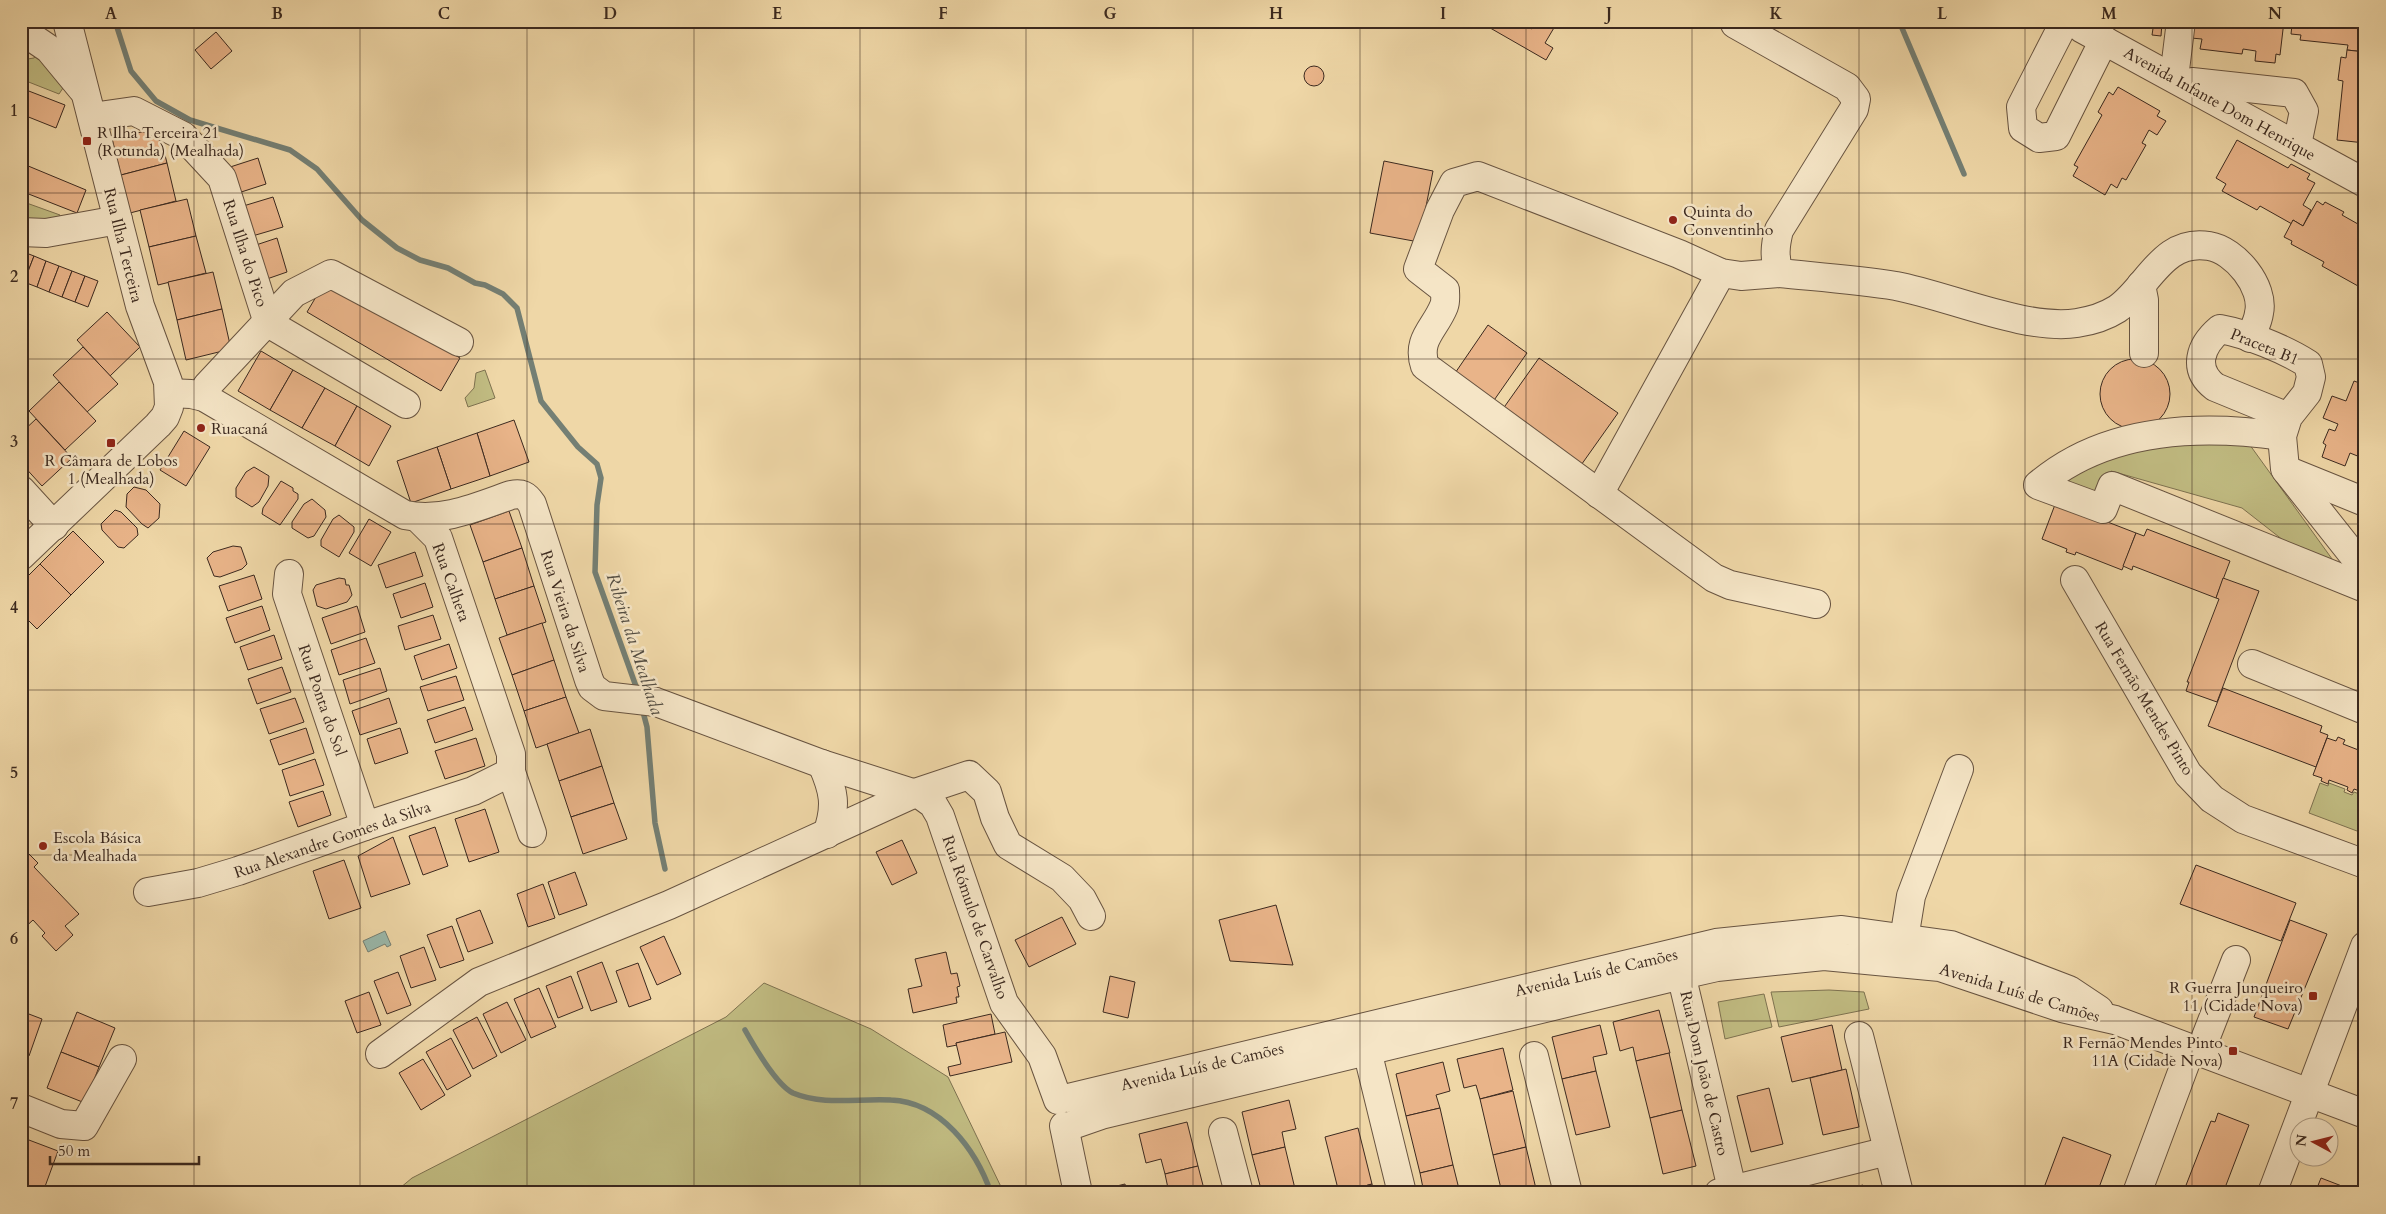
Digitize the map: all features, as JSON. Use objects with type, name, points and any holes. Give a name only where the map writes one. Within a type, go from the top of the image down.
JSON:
[{"type":"street","name":"Rua Ilha Terceira","points":[[67,21],[140,306],[164,369],[169,393]]},
{"type":"street","points":[[2065,21],[2021,107],[2024,128],[2039,138],[2056,136],[2104,40]]},
{"type":"street","name":"Avenida Infante Dom Henrique","points":[[2078,21],[2081,28],[2365,183]]},
{"type":"street","points":[[2181,21],[2177,79],[2294,93],[2304,111],[2296,145]]},
{"type":"street","points":[[1735,22],[1847,87],[1856,100],[1854,109],[1780,230],[1775,246],[1775,262],[1779,272]]},
{"type":"street","name":"Rua Ilha Terceira","points":[[21,30],[49,49],[89,105]]},
{"type":"street","name":"Rua Ilha do Pico","points":[[89,105],[134,110],[183,136],[222,178],[268,323],[406,404]]},
{"type":"street","points":[[1816,604],[1730,585],[1714,578],[1425,366],[1421,354],[1425,338],[1445,305],[1445,290],[1418,269],[1440,210],[1454,182],[1478,176],[1679,254],[1722,273],[1741,276],[1779,272],[1896,286],[2027,320],[2054,323],[2076,323],[2117,309],[2164,258],[2185,247],[2210,246],[2232,257],[2243,267],[2257,289],[2260,312],[2250,338]]},
{"type":"street","points":[[21,232],[46,233],[118,220]]},
{"type":"street","points":[[1599,494],[1722,273]]},
{"type":"street","points":[[204,398],[207,386],[268,323],[294,293],[331,274],[459,342]]},
{"type":"street","points":[[2141,284],[2144,300],[2144,353]]},
{"type":"street","name":"Praceta B1","points":[[2220,329],[2250,338],[2308,364],[2311,377],[2307,393],[2285,426],[2215,387],[2205,379],[2201,372],[2204,347],[2220,329]]},
{"type":"street","points":[[21,556],[162,421],[169,407],[169,393]]},
{"type":"street","name":"Rua Calheta","points":[[169,393],[191,394],[204,398],[405,515],[418,518],[438,538],[511,754],[511,772],[532,833]]},
{"type":"street","points":[[2365,570],[2285,469],[2285,426],[2241,430],[2173,432],[2126,441],[2077,457],[2058,468],[2038,485],[2103,509],[2112,486],[2365,588]]},
{"type":"street","points":[[2285,469],[2365,502]]},
{"type":"street","points":[[21,490],[54,526]]},
{"type":"street","name":"Rua Vieira da Silva","points":[[418,518],[443,517],[511,495],[520,494],[527,496],[532,504],[589,680],[598,692],[604,696],[656,702],[822,764],[915,793]]},
{"type":"street","name":"Rua Ponta do Sol","points":[[289,574],[287,594],[365,826]]},
{"type":"street","name":"Rua Fernão Mendes Pinto","points":[[2074,580],[2188,774],[2212,799],[2243,819],[2365,864]]},
{"type":"street","points":[[2252,664],[2365,710]]},
{"type":"street","points":[[822,764],[834,797],[834,816],[827,834]]},
{"type":"street","points":[[1904,939],[1911,896],[1959,769]]},
{"type":"street","name":"Rua Alexandre Gomes da Silva","points":[[148,892],[198,883],[238,871],[365,826],[473,791],[511,772]]},
{"type":"street","points":[[380,1054],[479,982],[669,905],[915,793],[969,775],[986,792],[995,818],[1008,845],[1062,878],[1082,899],[1092,916]]},
{"type":"street","name":"Rua Rómulo de Carvalho","points":[[915,793],[932,804],[940,816],[1004,1003],[1042,1056],[1066,1112],[1078,1193]]},
{"type":"street","name":"Avenida Luís de Camões","points":[[1066,1112],[1101,1115],[1364,1040],[1679,964],[1716,943],[1842,930],[1951,945],[2069,990],[2115,1020]]},
{"type":"street","points":[[2272,1193],[2365,946]]},
{"type":"street","name":"Avenida Luís de Camões","points":[[1679,964],[1717,967],[1824,956],[1940,966],[2062,1008],[2115,1020],[2310,1091],[2365,1114]]},
{"type":"street","points":[[2137,1193],[2196,1050],[2236,960]]},
{"type":"street","name":"Rua Dom João de Castro","points":[[1679,964],[1728,1192]]},
{"type":"street","points":[[1860,1036],[1899,1193]]},
{"type":"street","points":[[1364,1040],[1402,1193]]},
{"type":"street","points":[[1534,1056],[1568,1193]]},
{"type":"street","points":[[21,1108],[61,1124],[84,1126],[122,1059]]},
{"type":"street","points":[[1223,1132],[1239,1193]]},
{"type":"street","points":[[1728,1192],[1888,1151]]},
{"type":"shaded area","points":[[37,54],[65,85],[59,94],[21,79],[21,60],[34,58]]},
{"type":"shaded area","points":[[21,201],[60,215],[59,217],[38,221],[21,218]]},
{"type":"shaded area","points":[[485,370],[495,398],[468,407],[465,398],[474,388],[476,373]]},
{"type":"shaded area","points":[[2247,441],[2340,570],[2288,544],[2242,508],[2111,471],[2097,499],[2055,484],[2065,471],[2149,444]]},
{"type":"shaded area","points":[[2320,783],[2328,786],[2329,783],[2345,789],[2344,792],[2352,795],[2354,792],[2365,796],[2365,834],[2309,813]]},
{"type":"shaded area","points":[[385,931],[391,945],[387,947],[385,944],[368,952],[363,941]]},
{"type":"shaded area","points":[[764,983],[871,1029],[948,1077],[1004,1193],[394,1193],[412,1178],[726,1017]]},
{"type":"shaded area","points":[[1829,990],[1864,992],[1869,1009],[1779,1027],[1771,992]]},
{"type":"shaded area","points":[[1764,994],[1772,1027],[1725,1039],[1718,1002]]},
{"type":"building","points":[[1478,21],[1519,21],[1532,29],[1537,21],[1558,21],[1545,43],[1553,48],[1546,60]]},
{"type":"building","points":[[2193,21],[2284,21],[2280,55],[2276,54],[2275,63],[2255,61],[2256,51],[2243,49],[2242,54],[2200,49],[2202,39],[2191,38]]},
{"type":"building","points":[[2284,21],[2365,21],[2365,52],[2347,50],[2348,45],[2300,40],[2301,35],[2291,34],[2292,25],[2283,24]]},
{"type":"building","points":[[2154,22],[2162,23],[2161,36],[2152,35]]},
{"type":"building","points":[[216,32],[232,51],[211,69],[195,50]]},
{"type":"building","points":[[2347,50],[2365,52],[2365,143],[2337,140],[2343,81],[2338,80],[2341,57],[2346,58]]},
{"type":"building","points":[[1314,66],[1321,69],[1324,76],[1321,83],[1314,86],[1307,83],[1304,76],[1307,69]]},
{"type":"building","points":[[2118,87],[2160,111],[2157,116],[2166,121],[2157,135],[2149,130],[2142,143],[2146,145],[2126,180],[2122,178],[2117,188],[2111,184],[2105,195],[2073,176],[2078,167],[2074,165],[2102,115],[2098,112],[2109,92],[2113,95]]},
{"type":"building","points":[[21,88],[65,105],[56,128],[21,114]]},
{"type":"building","points":[[158,128],[167,163],[121,175],[112,139]]},
{"type":"building","points":[[2237,140],[2288,168],[2291,164],[2310,174],[2307,179],[2315,183],[2303,205],[2311,210],[2303,226],[2293,220],[2292,224],[2260,206],[2257,210],[2222,191],[2226,184],[2216,178]]},
{"type":"building","points":[[258,158],[266,184],[232,195],[224,169]]},
{"type":"building","points":[[1384,161],[1433,171],[1419,242],[1370,233]]},
{"type":"building","points":[[21,163],[86,190],[77,213],[21,191]]},
{"type":"building","points":[[167,163],[176,201],[130,213],[121,175]]},
{"type":"building","points":[[273,197],[283,227],[249,237],[240,207]]},
{"type":"building","points":[[187,199],[196,236],[149,247],[140,210]]},
{"type":"building","points":[[2317,201],[2323,205],[2325,202],[2344,212],[2342,215],[2365,228],[2365,281],[2361,279],[2358,286],[2322,266],[2324,262],[2291,244],[2292,241],[2284,237],[2293,220],[2303,226]]},
{"type":"building","points":[[196,236],[206,273],[158,285],[149,247]]},
{"type":"building","points":[[277,238],[287,272],[264,280],[253,246]]},
{"type":"building","points":[[21,251],[34,256],[24,282],[21,281]]},
{"type":"building","points":[[34,256],[46,261],[37,287],[24,282]]},
{"type":"building","points":[[46,261],[59,266],[49,292],[37,287]]},
{"type":"building","points":[[59,266],[72,271],[62,297],[49,292]]},
{"type":"building","points":[[72,271],[85,276],[75,302],[62,297]]},
{"type":"building","points":[[213,272],[222,309],[177,320],[168,282]]},
{"type":"building","points":[[85,276],[98,281],[88,307],[75,302]]},
{"type":"building","points":[[326,280],[460,358],[441,391],[307,312]]},
{"type":"building","points":[[222,309],[231,349],[186,360],[177,320]]},
{"type":"building","points":[[107,312],[140,347],[110,376],[77,340]]},
{"type":"building","points":[[1488,325],[1527,353],[1490,406],[1451,379]]},
{"type":"building","points":[[83,347],[118,384],[87,412],[53,375]]},
{"type":"building","points":[[261,351],[293,370],[270,410],[238,391]]},
{"type":"building","points":[[1539,358],[1618,413],[1579,468],[1500,413]]},
{"type":"building","points":[[2135,359],[2148,362],[2160,369],[2167,381],[2170,394],[2167,407],[2160,419],[2148,426],[2135,429],[2122,426],[2110,419],[2103,407],[2100,394],[2103,381],[2110,369],[2122,362]]},
{"type":"building","points":[[293,370],[325,388],[302,428],[270,410]]},
{"type":"building","points":[[2354,381],[2365,385],[2365,459],[2350,453],[2345,466],[2322,457],[2326,445],[2323,443],[2329,429],[2335,431],[2338,424],[2323,418],[2332,396],[2346,401]]},
{"type":"building","points":[[59,382],[96,421],[65,450],[29,411]]},
{"type":"building","points":[[325,388],[357,406],[335,446],[302,428]]},
{"type":"building","points":[[357,406],[391,426],[369,466],[335,446]]},
{"type":"building","points":[[36,419],[72,458],[42,486],[21,463],[21,433]]},
{"type":"building","points":[[514,420],[529,462],[490,476],[477,433]]},
{"type":"building","points":[[184,431],[210,447],[186,486],[160,470]]},
{"type":"building","points":[[477,433],[490,476],[451,489],[437,447]]},
{"type":"building","points":[[437,447],[451,489],[411,503],[397,461]]},
{"type":"building","points":[[254,467],[269,476],[268,486],[259,502],[252,507],[236,497],[236,488],[246,472]]},
{"type":"building","points":[[281,481],[293,488],[293,491],[298,494],[298,499],[280,525],[262,514],[263,508]]},
{"type":"building","points":[[134,487],[146,490],[160,504],[159,518],[148,528],[126,507],[127,494]]},
{"type":"building","points":[[312,499],[325,510],[326,517],[314,536],[308,538],[292,528],[292,522],[304,504]]},
{"type":"building","points":[[2056,502],[2136,533],[2122,570],[2076,552],[2075,555],[2066,552],[2067,549],[2042,539]]},
{"type":"building","points":[[115,510],[121,512],[137,528],[138,535],[124,548],[118,547],[102,530],[101,524]]},
{"type":"building","points":[[509,511],[522,548],[483,562],[470,525]]},
{"type":"building","points":[[339,515],[354,527],[354,532],[339,557],[321,546],[321,540],[333,519]]},
{"type":"building","points":[[369,519],[391,532],[371,566],[349,553]]},
{"type":"building","points":[[2147,529],[2230,561],[2216,598],[2133,566],[2132,570],[2123,566],[2136,533],[2144,536]]},
{"type":"building","points":[[73,531],[104,562],[71,595],[40,564]]},
{"type":"building","points":[[233,546],[241,547],[247,564],[242,569],[220,577],[214,576],[207,558],[213,552]]},
{"type":"building","points":[[522,548],[534,586],[495,599],[483,562]]},
{"type":"building","points":[[415,552],[423,576],[386,588],[378,565]]},
{"type":"building","points":[[40,564],[71,595],[37,629],[21,613],[21,583]]},
{"type":"building","points":[[254,575],[262,599],[228,611],[219,586]]},
{"type":"building","points":[[339,578],[345,579],[346,585],[349,585],[352,595],[347,602],[326,609],[317,606],[313,590],[316,585]]},
{"type":"building","points":[[2223,578],[2259,591],[2217,702],[2186,691],[2189,682],[2187,682],[2219,599],[2216,598]]},
{"type":"building","points":[[425,583],[433,607],[401,618],[393,594]]},
{"type":"building","points":[[534,586],[546,622],[507,635],[495,599]]},
{"type":"building","points":[[262,606],[270,630],[235,643],[226,618]]},
{"type":"building","points":[[357,606],[365,632],[331,644],[322,618]]},
{"type":"building","points":[[433,615],[441,639],[405,650],[398,626]]},
{"type":"building","points":[[542,623],[554,660],[512,675],[499,638]]},
{"type":"building","points":[[274,635],[282,659],[248,670],[240,647]]},
{"type":"building","points":[[366,638],[375,663],[339,675],[331,650]]},
{"type":"building","points":[[449,644],[457,668],[422,680],[414,656]]},
{"type":"building","points":[[554,660],[566,697],[524,711],[512,675]]},
{"type":"building","points":[[282,667],[291,692],[257,704],[248,679]]},
{"type":"building","points":[[380,668],[387,691],[350,704],[343,680]]},
{"type":"building","points":[[456,676],[464,700],[428,711],[420,687]]},
{"type":"building","points":[[2223,688],[2322,726],[2320,732],[2328,735],[2316,767],[2208,726]]},
{"type":"building","points":[[566,697],[579,733],[536,748],[524,711]]},
{"type":"building","points":[[295,698],[304,722],[269,734],[260,709]]},
{"type":"building","points":[[389,698],[397,723],[360,735],[352,711]]},
{"type":"building","points":[[465,707],[473,730],[435,743],[427,720]]},
{"type":"building","points":[[306,728],[314,753],[279,765],[270,740]]},
{"type":"building","points":[[400,728],[408,753],[375,764],[367,739]]},
{"type":"building","points":[[590,729],[602,766],[559,781],[547,744]]},
{"type":"building","points":[[2338,737],[2345,740],[2343,744],[2361,751],[2362,747],[2365,748],[2365,793],[2354,789],[2352,793],[2347,790],[2348,787],[2329,780],[2328,784],[2321,781],[2322,778],[2313,775],[2327,738],[2336,741]]},
{"type":"building","points":[[476,738],[485,766],[445,779],[435,751]]},
{"type":"building","points":[[315,759],[324,785],[290,796],[282,770]]},
{"type":"building","points":[[602,766],[614,803],[571,817],[559,781]]},
{"type":"building","points":[[323,791],[331,815],[298,827],[289,802]]},
{"type":"building","points":[[614,803],[627,839],[583,854],[571,817]]},
{"type":"building","points":[[485,809],[499,852],[469,862],[455,819]]},
{"type":"building","points":[[435,827],[448,866],[423,875],[409,836]]},
{"type":"building","points":[[393,837],[410,884],[371,897],[358,856]]},
{"type":"building","points":[[902,840],[917,873],[892,885],[876,852]]},
{"type":"building","points":[[22,847],[38,863],[34,867],[79,914],[65,926],[73,935],[56,951],[42,936],[45,933],[33,920],[21,931]]},
{"type":"building","points":[[344,860],[361,908],[329,919],[313,871]]},
{"type":"building","points":[[2196,865],[2296,903],[2281,941],[2180,904]]},
{"type":"building","points":[[575,872],[587,905],[559,915],[548,882]]},
{"type":"building","points":[[543,884],[555,918],[528,927],[517,894]]},
{"type":"building","points":[[1276,905],[1293,965],[1230,961],[1219,920]]},
{"type":"building","points":[[480,910],[493,943],[468,952],[456,919]]},
{"type":"building","points":[[1062,917],[1076,944],[1029,967],[1015,940]]},
{"type":"building","points":[[2290,920],[2327,934],[2288,1029],[2254,1017]]},
{"type":"building","points":[[452,926],[464,960],[440,968],[427,935]]},
{"type":"building","points":[[664,936],[681,974],[657,985],[640,947]]},
{"type":"building","points":[[424,947],[436,980],[411,988],[400,956]]},
{"type":"building","points":[[946,952],[951,974],[957,973],[960,986],[957,987],[959,997],[956,997],[957,1003],[913,1013],[908,989],[922,986],[915,959]]},
{"type":"building","points":[[602,962],[617,1002],[591,1011],[577,972]]},
{"type":"building","points":[[638,963],[651,999],[629,1007],[616,971]]},
{"type":"building","points":[[398,972],[411,1005],[387,1014],[374,981]]},
{"type":"building","points":[[571,976],[583,1008],[558,1018],[546,986]]},
{"type":"building","points":[[1110,976],[1135,982],[1128,1018],[1103,1012]]},
{"type":"building","points":[[539,988],[556,1027],[531,1038],[514,999]]},
{"type":"building","points":[[369,992],[381,1025],[357,1033],[345,1001]]},
{"type":"building","points":[[507,1002],[526,1040],[501,1053],[483,1014]]},
{"type":"building","points":[[1659,1010],[1670,1053],[1636,1061],[1633,1047],[1620,1051],[1613,1022]]},
{"type":"building","points":[[21,1011],[42,1019],[29,1056],[21,1053]]},
{"type":"building","points":[[77,1012],[115,1028],[99,1067],[61,1052]]},
{"type":"building","points":[[991,1014],[995,1034],[956,1043],[957,1045],[947,1047],[943,1025]]},
{"type":"building","points":[[477,1017],[497,1056],[473,1069],[453,1030]]},
{"type":"building","points":[[1600,1025],[1607,1054],[1593,1057],[1596,1071],[1562,1079],[1552,1037]]},
{"type":"building","points":[[1832,1025],[1842,1070],[1792,1082],[1781,1037]]},
{"type":"building","points":[[1005,1032],[1012,1062],[950,1076],[948,1067],[961,1064],[956,1043]]},
{"type":"building","points":[[451,1038],[471,1076],[447,1090],[426,1052]]},
{"type":"building","points":[[1503,1048],[1513,1090],[1480,1099],[1476,1085],[1464,1088],[1457,1059]]},
{"type":"building","points":[[61,1052],[99,1067],[85,1103],[47,1088]]},
{"type":"building","points":[[1669,1053],[1682,1110],[1650,1118],[1636,1061]]},
{"type":"building","points":[[423,1059],[445,1095],[421,1110],[399,1073]]},
{"type":"building","points":[[1443,1062],[1450,1091],[1436,1095],[1440,1108],[1406,1116],[1396,1074]]},
{"type":"building","points":[[1846,1069],[1859,1127],[1823,1135],[1810,1078]]},
{"type":"building","points":[[1596,1071],[1610,1127],[1576,1135],[1562,1079]]},
{"type":"building","points":[[1769,1088],[1783,1144],[1751,1152],[1737,1096]]},
{"type":"building","points":[[1513,1091],[1526,1147],[1493,1155],[1480,1099]]},
{"type":"building","points":[[1289,1100],[1296,1129],[1282,1132],[1285,1147],[1252,1155],[1242,1112]]},
{"type":"building","points":[[1440,1108],[1453,1165],[1420,1173],[1406,1116]]},
{"type":"building","points":[[1682,1110],[1696,1166],[1663,1174],[1650,1118]]},
{"type":"building","points":[[2218,1113],[2249,1125],[2223,1193],[2183,1193],[2211,1121],[2215,1122]]},
{"type":"building","points":[[1187,1122],[1198,1166],[1165,1174],[1161,1159],[1146,1163],[1139,1134]]},
{"type":"building","points":[[1358,1128],[1372,1184],[1339,1193],[1325,1137]]},
{"type":"building","points":[[21,1137],[58,1151],[43,1192],[21,1183]]},
{"type":"building","points":[[2063,1137],[2111,1155],[2097,1193],[2042,1193]]},
{"type":"building","points":[[1285,1147],[1296,1193],[1262,1193],[1252,1155]]},
{"type":"building","points":[[1526,1147],[1537,1193],[1502,1193],[1493,1155]]},
{"type":"building","points":[[1453,1165],[1460,1193],[1424,1193],[1420,1173]]},
{"type":"building","points":[[1198,1166],[1205,1193],[1169,1193],[1165,1174]]},
{"type":"building","points":[[2321,1178],[2360,1193],[2315,1193]]},
{"type":"building","points":[[1125,1184],[1127,1193],[1092,1193],[1092,1192]]},
{"type":"building","points":[[1372,1184],[1374,1193],[1339,1193]]},
{"type":"building","points":[[1863,1185],[1865,1193],[1830,1193],[1846,1189]]},
{"type":"waterway","name":"Ribeira da Mealhada","points":[[115,21],[131,71],[156,101],[190,120],[290,150],[317,169],[362,220],[397,248],[420,260],[448,268],[475,283],[485,285],[503,294],[517,308],[541,401],[578,447],[597,464],[601,478],[597,505],[595,572],[638,692]]},
{"type":"waterway","points":[[1899,21],[1964,174]]},
{"type":"waterway","name":"Ribeira da Mealhada","points":[[642,708],[647,727],[655,823],[665,869]]},
{"type":"waterway","name":"Ribeira da Mealhada","points":[[745,1030],[773,1074],[793,1093],[817,1099],[842,1101],[891,1100],[909,1103],[926,1109],[941,1119],[966,1145],[991,1193]]},
{"type":"place","name":"R Ilha Terceira 21 (Rotunda) (Mealhada)","points":[[87,141]]},
{"type":"place","name":"Quinta do Conventinho","points":[[1673,220]]},
{"type":"place","name":"Ruacaná","points":[[201,428]]},
{"type":"place","name":"R Câmara de Lobos 1 (Mealhada)","points":[[111,443]]},
{"type":"place","name":"Escola Básica da Mealhada","points":[[43,846]]},
{"type":"place","name":"R Guerra Junqueiro 11 (Cidade Nova)","points":[[2313,996]]},
{"type":"place","name":"R Fernão Mendes Pinto 11A (Cidade Nova)","points":[[2233,1051]]}]
